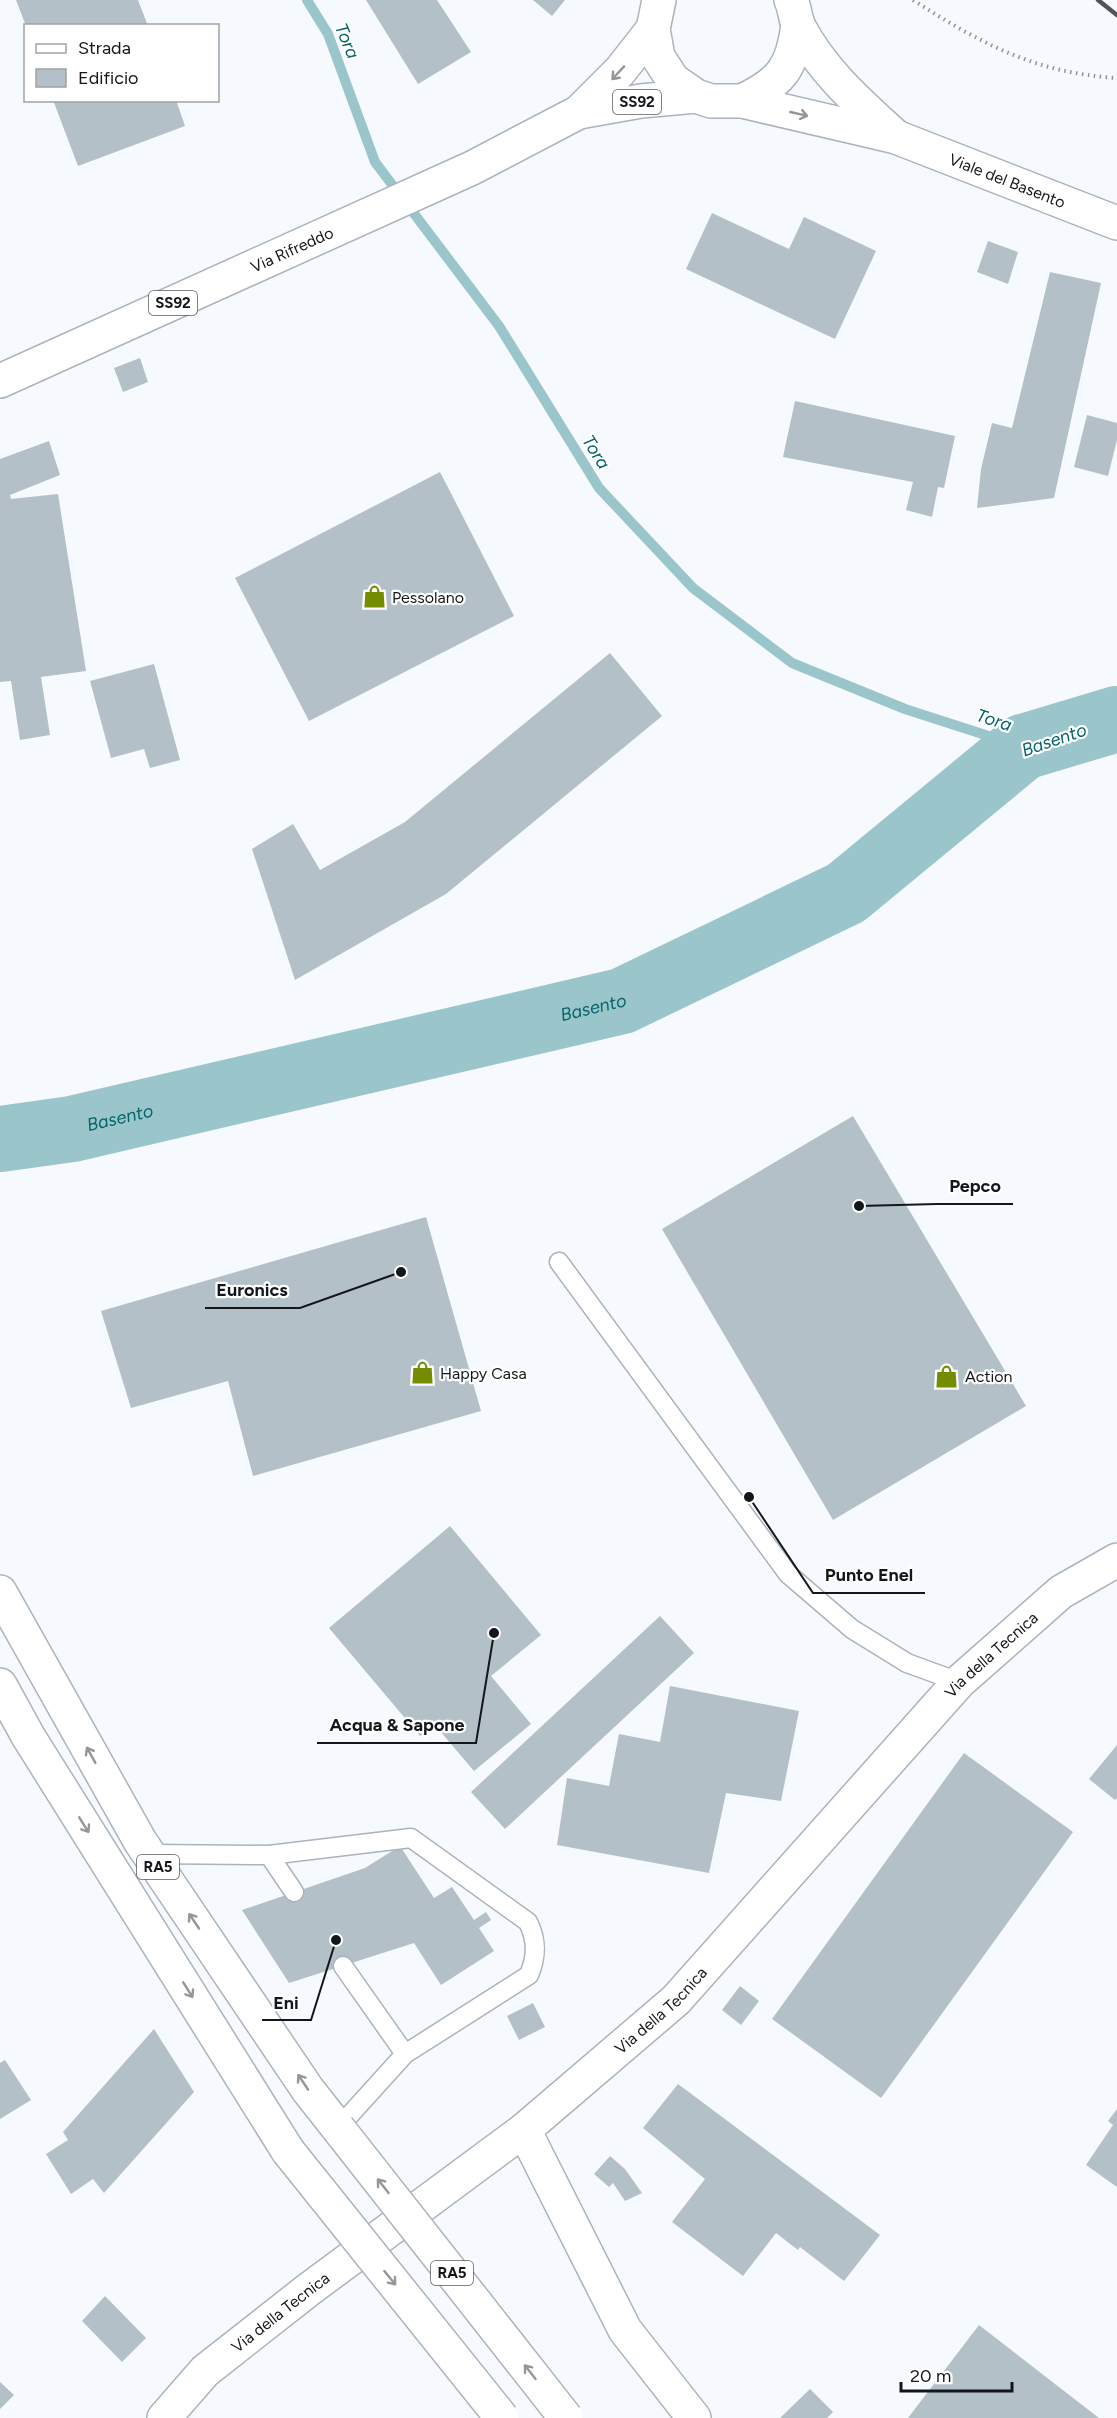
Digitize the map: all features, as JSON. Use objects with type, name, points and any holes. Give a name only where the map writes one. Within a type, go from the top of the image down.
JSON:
[{"type":"main road","points":[[742,101],[766,90],[784,73],[795,50],[794,12]]},
{"type":"main road","points":[[794,12],[818,59],[843,87],[896,137]]},
{"type":"main road","points":[[656,15],[658,57],[673,80],[696,96],[711,101],[742,101],[896,137]]},
{"type":"main road","name":"SS92","points":[[579,112],[620,71],[656,15]]},
{"type":"main road","name":"SS92","points":[[579,112],[641,101],[696,96]]},
{"type":"main road","name":"Via Rifreddo","points":[[0,381],[472,168],[579,112]]},
{"type":"main road","name":"Viale del Basento","points":[[896,137],[1117,223]]},
{"type":"main road","name":"Via della Tecnica","points":[[164,2418],[205,2371],[308,2290],[524,2130],[676,2000],[959,1682],[1061,1592],[1117,1560]]},
{"type":"main road","name":"RA5","points":[[0,1592],[149,1854],[308,2090],[566,2418]]},
{"type":"main road","name":"RA5","points":[[0,1685],[28,1736],[288,2151],[502,2418]]},
{"type":"main road","points":[[524,2130],[625,2330],[694,2418]]},
{"type":"lane","points":[[559,1262],[788,1574],[852,1629],[907,1663],[959,1682]]},
{"type":"lane","points":[[149,1854],[269,1855],[411,1838],[528,1922],[533,1933],[536,1951],[529,1975],[405,2054],[338,2128]]},
{"type":"lane","points":[[269,1855],[294,1892]]},
{"type":"lane","points":[[343,1966],[405,2054]]},
{"type":"path","points":[[913,0],[963,32],[1005,54],[1086,76],[1117,78]]},
{"type":"building","points":[[16,0],[138,0],[147,24],[25,24]]},
{"type":"building","points":[[366,0],[437,0],[471,52],[418,84]]},
{"type":"building","points":[[533,0],[565,0],[552,16]]},
{"type":"building","points":[[54,102],[177,102],[185,126],[78,166]]},
{"type":"building","points":[[712,213],[789,249],[804,217],[876,251],[835,339],[686,269]]},
{"type":"building","points":[[988,241],[1018,252],[1008,284],[977,272]]},
{"type":"building","points":[[1050,272],[1101,283],[1054,498],[977,508],[981,469],[992,423],[1012,428]]},
{"type":"building","points":[[140,358],[148,382],[123,392],[114,368]]},
{"type":"building","points":[[795,401],[955,436],[944,488],[938,487],[932,517],[906,510],[913,482],[783,457]]},
{"type":"building","points":[[1087,415],[1117,423],[1117,440],[1108,476],[1074,467]]},
{"type":"building","points":[[49,441],[60,475],[10,495],[11,499],[58,494],[86,671],[41,677],[50,735],[20,740],[11,681],[0,682],[0,459]]},
{"type":"building","name":"Pessolano","points":[[440,472],[514,616],[309,721],[235,578]]},
{"type":"building","points":[[610,653],[662,716],[446,894],[295,980],[252,849],[293,824],[320,870],[405,822]]},
{"type":"building","points":[[154,664],[180,760],[150,768],[144,749],[111,758],[90,681]]},
{"type":"building","points":[[853,1116],[1026,1406],[833,1520],[662,1229]]},
{"type":"building","points":[[426,1217],[481,1411],[253,1476],[228,1381],[131,1408],[101,1311]]},
{"type":"building","points":[[450,1526],[541,1635],[491,1676],[531,1724],[474,1771],[434,1724],[420,1736],[329,1628]]},
{"type":"building","points":[[660,1616],[694,1653],[505,1829],[471,1792]]},
{"type":"building","points":[[670,1686],[799,1711],[781,1801],[726,1793],[709,1873],[557,1845],[567,1778],[609,1786],[619,1734],[660,1742]]},
{"type":"building","points":[[1117,1745],[1117,1798],[1115,1800],[1089,1779]]},
{"type":"building","points":[[964,1753],[1073,1832],[881,2098],[772,2019]]},
{"type":"building","points":[[400,1846],[434,1898],[452,1887],[474,1920],[486,1912],[491,1920],[479,1928],[494,1951],[441,1985],[414,1943],[289,1983],[242,1910],[365,1868]]},
{"type":"building","points":[[740,1986],[759,2001],[741,2025],[722,2010]]},
{"type":"building","points":[[533,2003],[545,2027],[519,2040],[507,2016]]},
{"type":"building","points":[[154,2029],[194,2092],[104,2193],[93,2179],[71,2194],[46,2154],[68,2140],[63,2132]]},
{"type":"building","points":[[5,2060],[31,2100],[0,2119],[0,2063]]},
{"type":"building","points":[[678,2084],[880,2235],[844,2281],[800,2247],[798,2250],[776,2233],[743,2276],[672,2222],[705,2179],[643,2128]]},
{"type":"building","points":[[1117,2109],[1117,2187],[1086,2165],[1113,2125],[1108,2121]]},
{"type":"building","points":[[610,2156],[625,2169],[642,2193],[625,2201],[613,2183],[609,2187],[594,2174]]},
{"type":"building","points":[[105,2296],[146,2338],[122,2362],[82,2321]]},
{"type":"building","points":[[979,2325],[1055,2384],[1099,2418],[908,2418]]},
{"type":"building","points":[[0,2382],[14,2395],[0,2409]]},
{"type":"building","points":[[810,2389],[833,2412],[827,2418],[780,2418]]},
{"type":"waterway","name":"Tora","points":[[307,0],[328,34],[375,162],[499,326],[599,488],[693,588],[792,663],[905,709],[1023,747]]},
{"type":"waterway","name":"Basento","points":[[0,1139],[72,1129],[622,1001],[846,893],[1023,747],[1117,719]]},
{"type":"railway","points":[[1098,0],[1117,15]]},
{"type":"place","name":"Pessolano","points":[[374,597]]},
{"type":"place","name":"Pepco","points":[[859,1206]]},
{"type":"place","name":"Euronics","points":[[401,1272]]},
{"type":"place","name":"Happy Casa","points":[[422,1373]]},
{"type":"place","name":"Action","points":[[947,1376]]},
{"type":"place","name":"Punto Enel","points":[[749,1497]]},
{"type":"place","name":"Acqua & Sapone","points":[[494,1633]]},
{"type":"place","name":"Eni","points":[[336,1940]]}]
